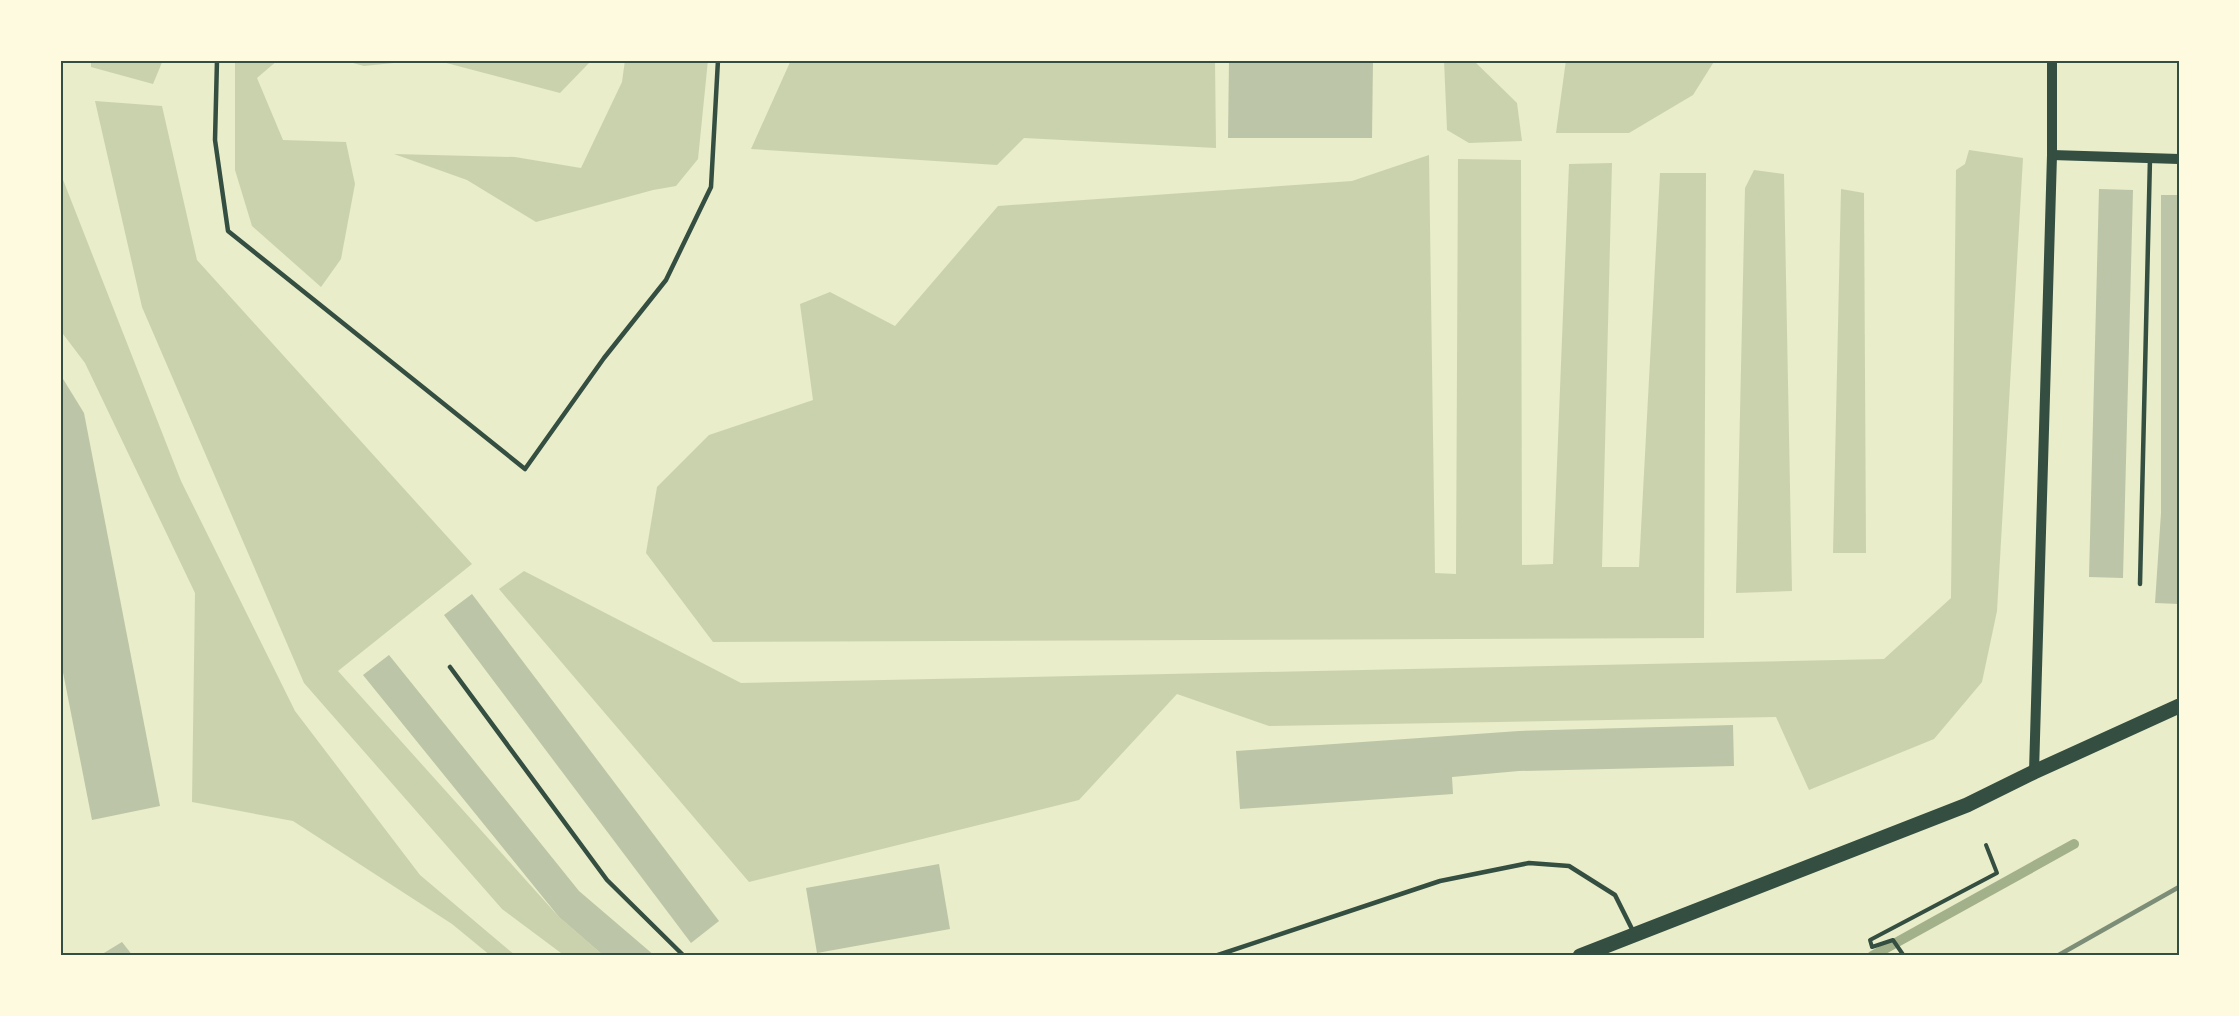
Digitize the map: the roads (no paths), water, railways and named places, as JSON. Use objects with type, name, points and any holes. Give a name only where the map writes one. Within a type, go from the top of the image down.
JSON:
[{"type":"main road","points":[[1581,956],[1966,805],[2179,706]]},
{"type":"street","points":[[2034,772],[2052,155],[2052,60]]},
{"type":"street","points":[[2052,155],[2179,159]]},
{"type":"lane","points":[[217,60],[215,140],[228,231],[525,469],[604,358],[666,280],[711,187],[718,60]]},
{"type":"lane","points":[[2140,584],[2150,158]]},
{"type":"lane","points":[[450,667],[607,880],[684,956]]},
{"type":"lane","points":[[1215,956],[1440,880],[1529,863],[1569,866],[1615,895],[1635,935]]},
{"type":"waterway","points":[[1872,956],[2074,844]]},
{"type":"railway","points":[[2057,956],[2179,887]]}]
